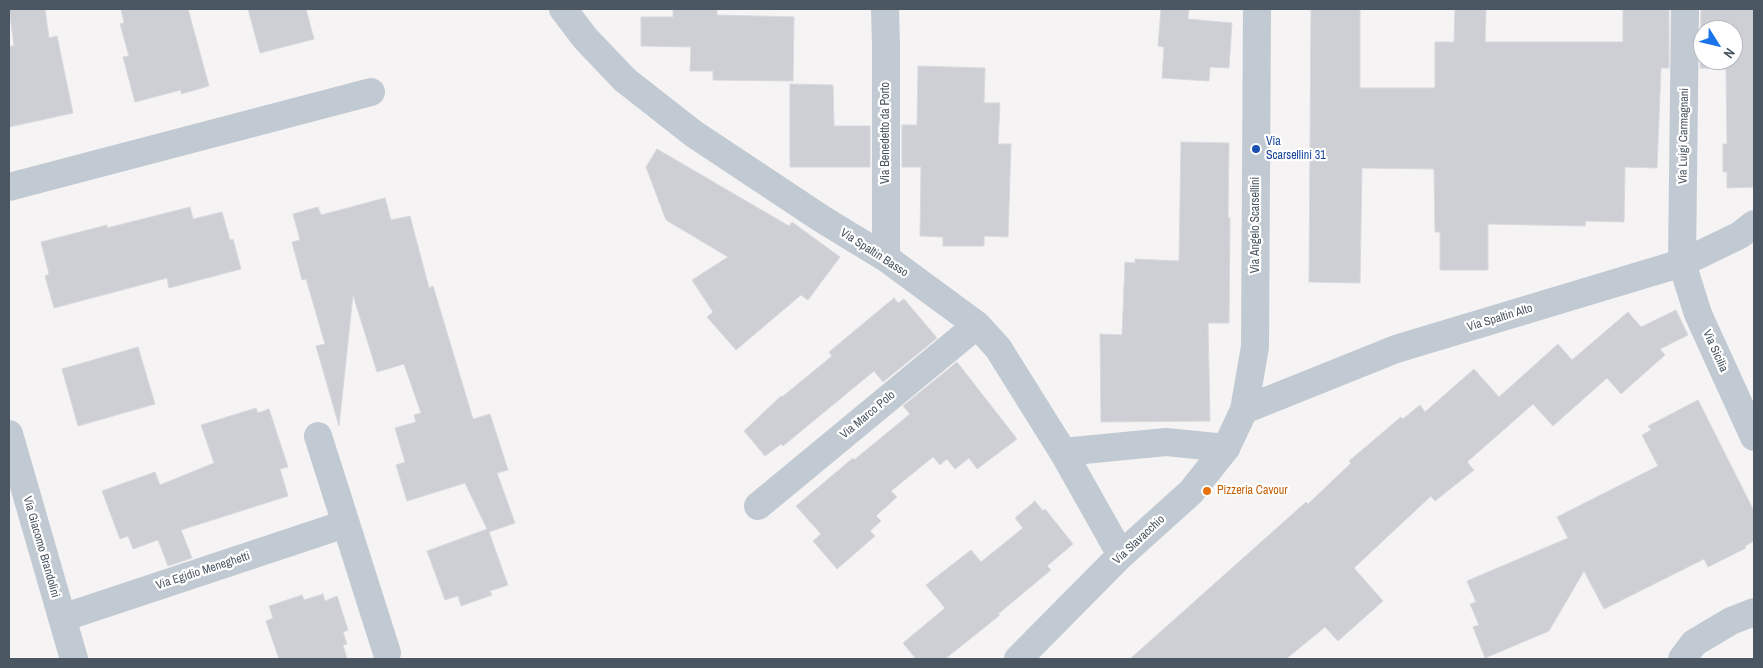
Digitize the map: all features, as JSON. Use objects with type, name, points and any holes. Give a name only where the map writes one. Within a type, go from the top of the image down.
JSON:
[{"type":"street","name":"Via Spaltin Basso","points":[[563,9],[585,38],[625,80],[694,134],[822,219],[886,258],[977,325],[998,348],[1063,452],[1121,555]]},
{"type":"street","name":"Via Benedetto da Porto","points":[[885,9],[886,258]]},
{"type":"street","name":"Via Angelo Scarsellini","points":[[1244,410],[1255,347],[1257,9]]},
{"type":"street","name":"Via Luigi Carmagnani","points":[[1682,263],[1685,9]]},
{"type":"street","points":[[9,187],[371,92]]},
{"type":"street","name":"Via Spaltin Alto","points":[[1244,410],[1396,348],[1682,263],[1750,234]]},
{"type":"street","name":"Via Sicilia","points":[[1682,263],[1698,314],[1754,437]]},
{"type":"street","name":"Via Marco Polo","points":[[758,506],[977,325]]},
{"type":"street","name":"Via Slavacchio","points":[[1018,659],[1121,555],[1191,492],[1226,448],[1244,410]]},
{"type":"street","name":"Via Giacomo Brandolini","points":[[9,434],[74,659]]},
{"type":"street","points":[[318,436],[387,653]]},
{"type":"street","points":[[1063,452],[1166,442],[1226,448]]},
{"type":"street","name":"Via Egidio Meneghetti","points":[[62,618],[345,524]]},
{"type":"street","points":[[1682,659],[1694,644],[1731,621],[1754,612]]},
{"type":"building","points":[[9,9],[45,9],[49,38],[57,36],[73,113],[9,127],[9,47],[14,45]]},
{"type":"building","points":[[121,9],[188,9],[209,86],[181,94],[181,90],[135,102],[123,57],[129,56],[120,24],[124,23]]},
{"type":"building","points":[[248,9],[306,9],[314,39],[260,53]]},
{"type":"building","points":[[673,9],[717,9],[717,15],[794,17],[793,81],[713,80],[713,71],[690,71],[691,47],[641,46],[641,17],[673,17]]},
{"type":"building","points":[[1161,9],[1189,9],[1188,19],[1232,23],[1229,68],[1210,67],[1209,81],[1162,78],[1164,47],[1158,46]]},
{"type":"building","points":[[1311,9],[1360,9],[1360,88],[1435,88],[1435,42],[1454,42],[1455,9],[1486,9],[1485,42],[1623,42],[1623,9],[1669,9],[1669,68],[1661,68],[1657,168],[1625,167],[1624,222],[1586,221],[1585,226],[1488,224],[1488,270],[1440,270],[1440,232],[1435,232],[1434,169],[1362,168],[1360,283],[1309,282]]},
{"type":"building","points":[[1701,9],[1754,9],[1754,187],[1727,188],[1727,172],[1723,172],[1723,144],[1727,144],[1726,70],[1743,70],[1743,20],[1701,20]]},
{"type":"building","points":[[918,66],[985,68],[984,103],[1000,103],[998,144],[1011,144],[1008,237],[984,236],[984,246],[943,246],[943,237],[920,236],[921,167],[902,167],[902,125],[917,125]]},
{"type":"building","points":[[790,84],[833,85],[834,126],[870,126],[870,167],[790,167]]},
{"type":"building","points":[[1181,142],[1229,143],[1229,323],[1208,323],[1210,421],[1101,422],[1100,334],[1122,335],[1125,262],[1135,263],[1135,259],[1179,261]]},
{"type":"building","points":[[657,149],[789,226],[792,222],[840,257],[808,300],[801,295],[736,350],[707,317],[713,312],[692,280],[728,257],[666,220],[646,167]]},
{"type":"building","points":[[385,198],[391,220],[410,216],[429,288],[433,286],[473,419],[490,414],[508,470],[497,473],[515,523],[489,532],[508,585],[490,591],[492,595],[461,606],[458,596],[445,600],[427,551],[487,529],[465,483],[407,501],[396,465],[405,462],[395,428],[416,422],[414,415],[421,413],[404,364],[377,372],[353,295],[339,426],[316,346],[325,344],[306,279],[302,280],[292,242],[300,240],[293,214],[318,207],[321,215]]},
{"type":"building","points":[[190,207],[193,219],[222,212],[230,240],[233,239],[241,269],[169,288],[167,278],[54,308],[45,276],[49,274],[41,242]]},
{"type":"building","points":[[894,298],[898,303],[904,299],[937,338],[883,382],[874,371],[783,446],[781,444],[765,456],[744,431],[781,396],[832,356],[829,352]]},
{"type":"building","points":[[1676,310],[1688,335],[1660,349],[1665,355],[1621,394],[1607,378],[1553,426],[1533,404],[1467,462],[1474,470],[1435,501],[1431,496],[1354,568],[1383,601],[1338,641],[1325,627],[1286,659],[1130,659],[1306,502],[1308,504],[1351,463],[1349,461],[1401,417],[1403,419],[1420,405],[1425,412],[1474,369],[1499,397],[1558,344],[1572,360],[1628,312],[1641,327]]},
{"type":"building","points":[[138,347],[155,404],[78,426],[62,369]]},
{"type":"building","points":[[957,362],[1017,439],[977,469],[969,458],[955,469],[947,459],[940,465],[933,457],[891,491],[897,497],[876,516],[881,521],[870,531],[875,536],[837,569],[813,541],[821,534],[796,506],[853,458],[854,460],[910,414],[903,406]]},
{"type":"building","points":[[1698,400],[1754,511],[1754,541],[1745,546],[1746,548],[1708,567],[1704,559],[1604,609],[1584,571],[1549,631],[1485,658],[1473,627],[1479,625],[1470,604],[1476,602],[1467,581],[1568,538],[1557,517],[1658,466],[1642,435],[1651,430],[1648,426]]},
{"type":"building","points":[[256,408],[258,413],[269,409],[288,467],[280,469],[288,496],[181,530],[192,558],[168,566],[158,540],[133,549],[128,536],[120,539],[102,491],[155,472],[160,485],[214,463],[201,425]]},
{"type":"building","points":[[1035,501],[1043,511],[1045,509],[1073,544],[1047,566],[1051,570],[998,614],[1000,615],[945,659],[916,659],[903,643],[945,608],[926,585],[971,550],[981,562],[1023,528],[1015,518]]},
{"type":"building","points":[[323,594],[325,601],[337,596],[348,630],[343,632],[347,644],[343,645],[347,659],[279,659],[266,621],[273,618],[269,606],[302,595],[304,600]]},
{"type":"place","name":"Via Scarsellini 31","points":[[1256,149]]},
{"type":"place","name":"Pizzeria Cavour","points":[[1207,491]]}]
